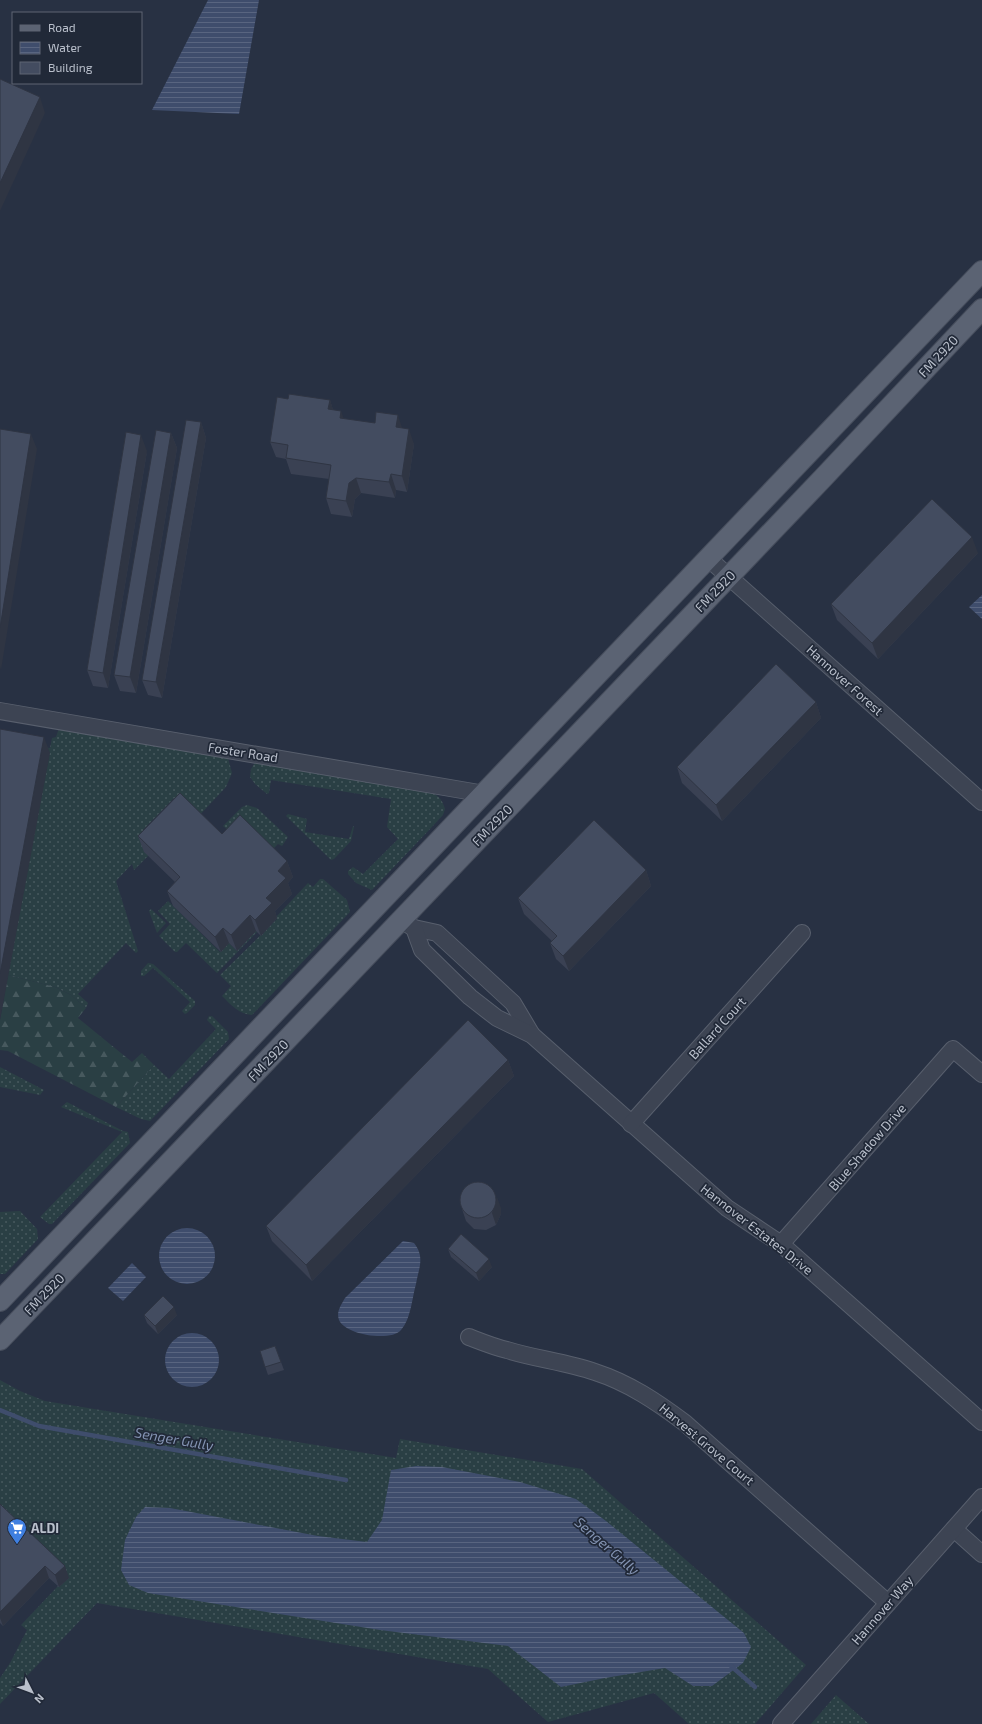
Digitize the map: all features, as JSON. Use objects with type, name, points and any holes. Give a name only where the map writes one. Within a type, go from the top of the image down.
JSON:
[{"type":"main road","name":"FM 2920","points":[[0,1301],[982,271]]},
{"type":"main road","name":"FM 2920","points":[[3,1336],[407,924],[729,576],[982,309]]},
{"type":"street","name":"Hannover Forest","points":[[708,559],[729,576],[982,802]]},
{"type":"street","name":"Foster Road","points":[[0,711],[485,794]]},
{"type":"street","name":"Hannover Estates Drive","points":[[407,924],[422,950],[470,997],[497,1018],[532,1035],[727,1208],[781,1244],[982,1422]]},
{"type":"street","name":"Hannover Estates Drive","points":[[407,924],[437,933],[513,1003],[532,1035]]},
{"type":"street","name":"Ballard Court","points":[[631,1124],[802,933]]},
{"type":"street","name":"Blue Shadow Drive","points":[[781,1244],[953,1049],[982,1074]]},
{"type":"street","name":"Harvest Grove Court","points":[[469,1337],[507,1350],[574,1365],[596,1372],[638,1391],[657,1402],[685,1423],[888,1604]]},
{"type":"street","name":"Hannover Way","points":[[781,1724],[982,1496]]},
{"type":"street","points":[[954,1529],[982,1554]]},
{"type":"green space","points":[[62,729],[226,756],[228,758],[232,773],[226,787],[196,819],[174,798],[143,830],[155,841],[148,856],[134,870],[132,864],[116,881],[138,951],[136,953],[126,943],[78,994],[88,1003],[86,1008],[71,995],[55,987],[8,975],[0,740],[9,730],[8,741],[50,748],[52,738],[56,737],[58,731]]},
{"type":"green space","points":[[256,761],[426,791],[438,797],[445,809],[443,815],[372,890],[356,883],[348,874],[348,871],[353,867],[363,874],[398,839],[387,827],[391,799],[271,780],[269,793],[267,794],[255,784],[250,777],[251,769]]},
{"type":"green space","points":[[247,805],[257,808],[288,837],[282,846],[278,844],[271,851],[235,836],[223,826],[242,807]]},
{"type":"green space","points":[[288,814],[307,819],[305,832],[349,839],[353,826],[351,841],[334,859],[331,860],[286,816]]},
{"type":"green space","points":[[320,879],[323,879],[347,900],[350,912],[252,1015],[239,1011],[222,996],[231,986],[220,975],[277,919],[276,917],[308,883],[313,887]]},
{"type":"green space","points":[[168,901],[220,952],[229,943],[237,951],[256,931],[257,932],[217,973],[186,943],[177,952],[175,952],[159,936],[170,924],[158,911]]},
{"type":"green space","points":[[151,909],[166,923],[157,933],[149,911]]},
{"type":"green space","points":[[148,963],[153,964],[195,1001],[195,1005],[187,1013],[185,1014],[182,1011],[190,1002],[153,968],[144,976],[141,976],[141,971]]},
{"type":"green space","points":[[8,975],[55,987],[71,995],[86,1008],[78,1018],[132,1062],[142,1053],[154,1065],[116,1107],[8,1051],[0,1050],[0,1020]]},
{"type":"green space","points":[[209,1016],[212,1016],[228,1032],[229,1039],[150,1121],[141,1119],[116,1107],[154,1065],[169,1079],[216,1029],[207,1020]]},
{"type":"green space","points":[[0,1067],[44,1090],[40,1095],[0,1087]]},
{"type":"green space","points":[[67,1102],[123,1131],[128,1132],[130,1143],[52,1224],[49,1224],[40,1217],[122,1132],[61,1107]]},
{"type":"green space","points":[[20,1211],[37,1229],[38,1239],[5,1274],[0,1274],[0,1212]]},
{"type":"green space","points":[[0,1380],[20,1391],[45,1401],[396,1458],[400,1439],[582,1469],[806,1665],[755,1724],[689,1724],[654,1693],[548,1722],[488,1669],[97,1603],[0,1704],[0,1678],[10,1663],[27,1630],[21,1625],[58,1586],[60,1587],[0,1506]]},
{"type":"green space","points":[[836,1695],[869,1724],[811,1724]]},
{"type":"water","points":[[208,0],[259,0],[239,114],[152,110]]},
{"type":"water","points":[[982,595],[982,619],[969,607]]},
{"type":"water","points":[[187,1228],[198,1230],[207,1236],[213,1245],[215,1256],[213,1267],[207,1276],[198,1282],[187,1284],[176,1282],[167,1276],[161,1267],[159,1256],[161,1245],[167,1236],[176,1230]]},
{"type":"water","points":[[403,1241],[414,1243],[420,1258],[420,1267],[407,1320],[401,1330],[396,1334],[388,1336],[368,1335],[350,1330],[343,1325],[338,1317],[339,1309],[345,1298]]},
{"type":"water","points":[[132,1263],[146,1277],[123,1301],[108,1288]]},
{"type":"water","points":[[187,1333],[197,1333],[207,1337],[215,1345],[219,1355],[219,1365],[215,1375],[207,1383],[197,1387],[187,1387],[177,1383],[169,1375],[165,1365],[165,1355],[169,1345],[177,1337]]},
{"type":"water","points":[[416,1466],[442,1467],[520,1482],[576,1499],[606,1521],[744,1633],[751,1647],[743,1663],[712,1686],[693,1686],[665,1668],[561,1687],[508,1646],[380,1630],[148,1593],[129,1585],[121,1570],[125,1540],[136,1517],[145,1507],[170,1508],[318,1536],[367,1542],[382,1520],[391,1470]]},
{"type":"building","points":[[0,79],[40,97],[0,183]]},
{"type":"building","points":[[289,394],[330,400],[328,409],[341,411],[340,418],[375,423],[376,412],[398,415],[396,427],[409,429],[402,476],[391,474],[389,482],[356,478],[349,483],[346,501],[326,498],[331,465],[286,458],[288,445],[270,442],[277,397],[288,399]]},
{"type":"building","points":[[186,420],[201,422],[156,682],[142,680]]},
{"type":"building","points":[[0,429],[31,434],[0,628]]},
{"type":"building","points":[[156,430],[171,433],[130,677],[114,675]]},
{"type":"building","points":[[126,432],[141,435],[103,673],[87,670]]},
{"type":"building","points":[[932,499],[972,537],[872,643],[831,604]]},
{"type":"building","points":[[776,664],[816,702],[716,805],[677,767]]},
{"type":"building","points":[[0,729],[44,737],[0,974]]},
{"type":"building","points":[[180,793],[222,834],[240,815],[287,861],[278,871],[286,878],[266,898],[272,903],[255,920],[250,915],[231,935],[223,928],[215,937],[167,891],[180,877],[138,836]]},
{"type":"building","points":[[594,820],[646,870],[563,956],[550,943],[557,936],[518,898]]},
{"type":"building","points":[[468,1020],[508,1060],[306,1265],[266,1226]]},
{"type":"building","points":[[482,1182],[491,1187],[495,1193],[495,1207],[491,1213],[482,1218],[474,1218],[465,1213],[461,1207],[460,1196],[465,1187],[471,1183]]},
{"type":"building","points":[[461,1234],[489,1259],[476,1273],[448,1249]]},
{"type":"building","points":[[163,1296],[174,1307],[155,1326],[144,1315]]},
{"type":"building","points":[[275,1346],[281,1362],[265,1367],[260,1351]]},
{"type":"building","name":"ALDI","points":[[0,1504],[65,1566],[55,1575],[45,1566],[0,1612]]},
{"type":"waterway","name":"Senger Gully","points":[[0,1410],[39,1426],[346,1480]]},
{"type":"waterway","name":"Senger Gully","points":[[731,1666],[755,1687]]},
{"type":"place","name":"ALDI","points":[[17,1545]]}]
